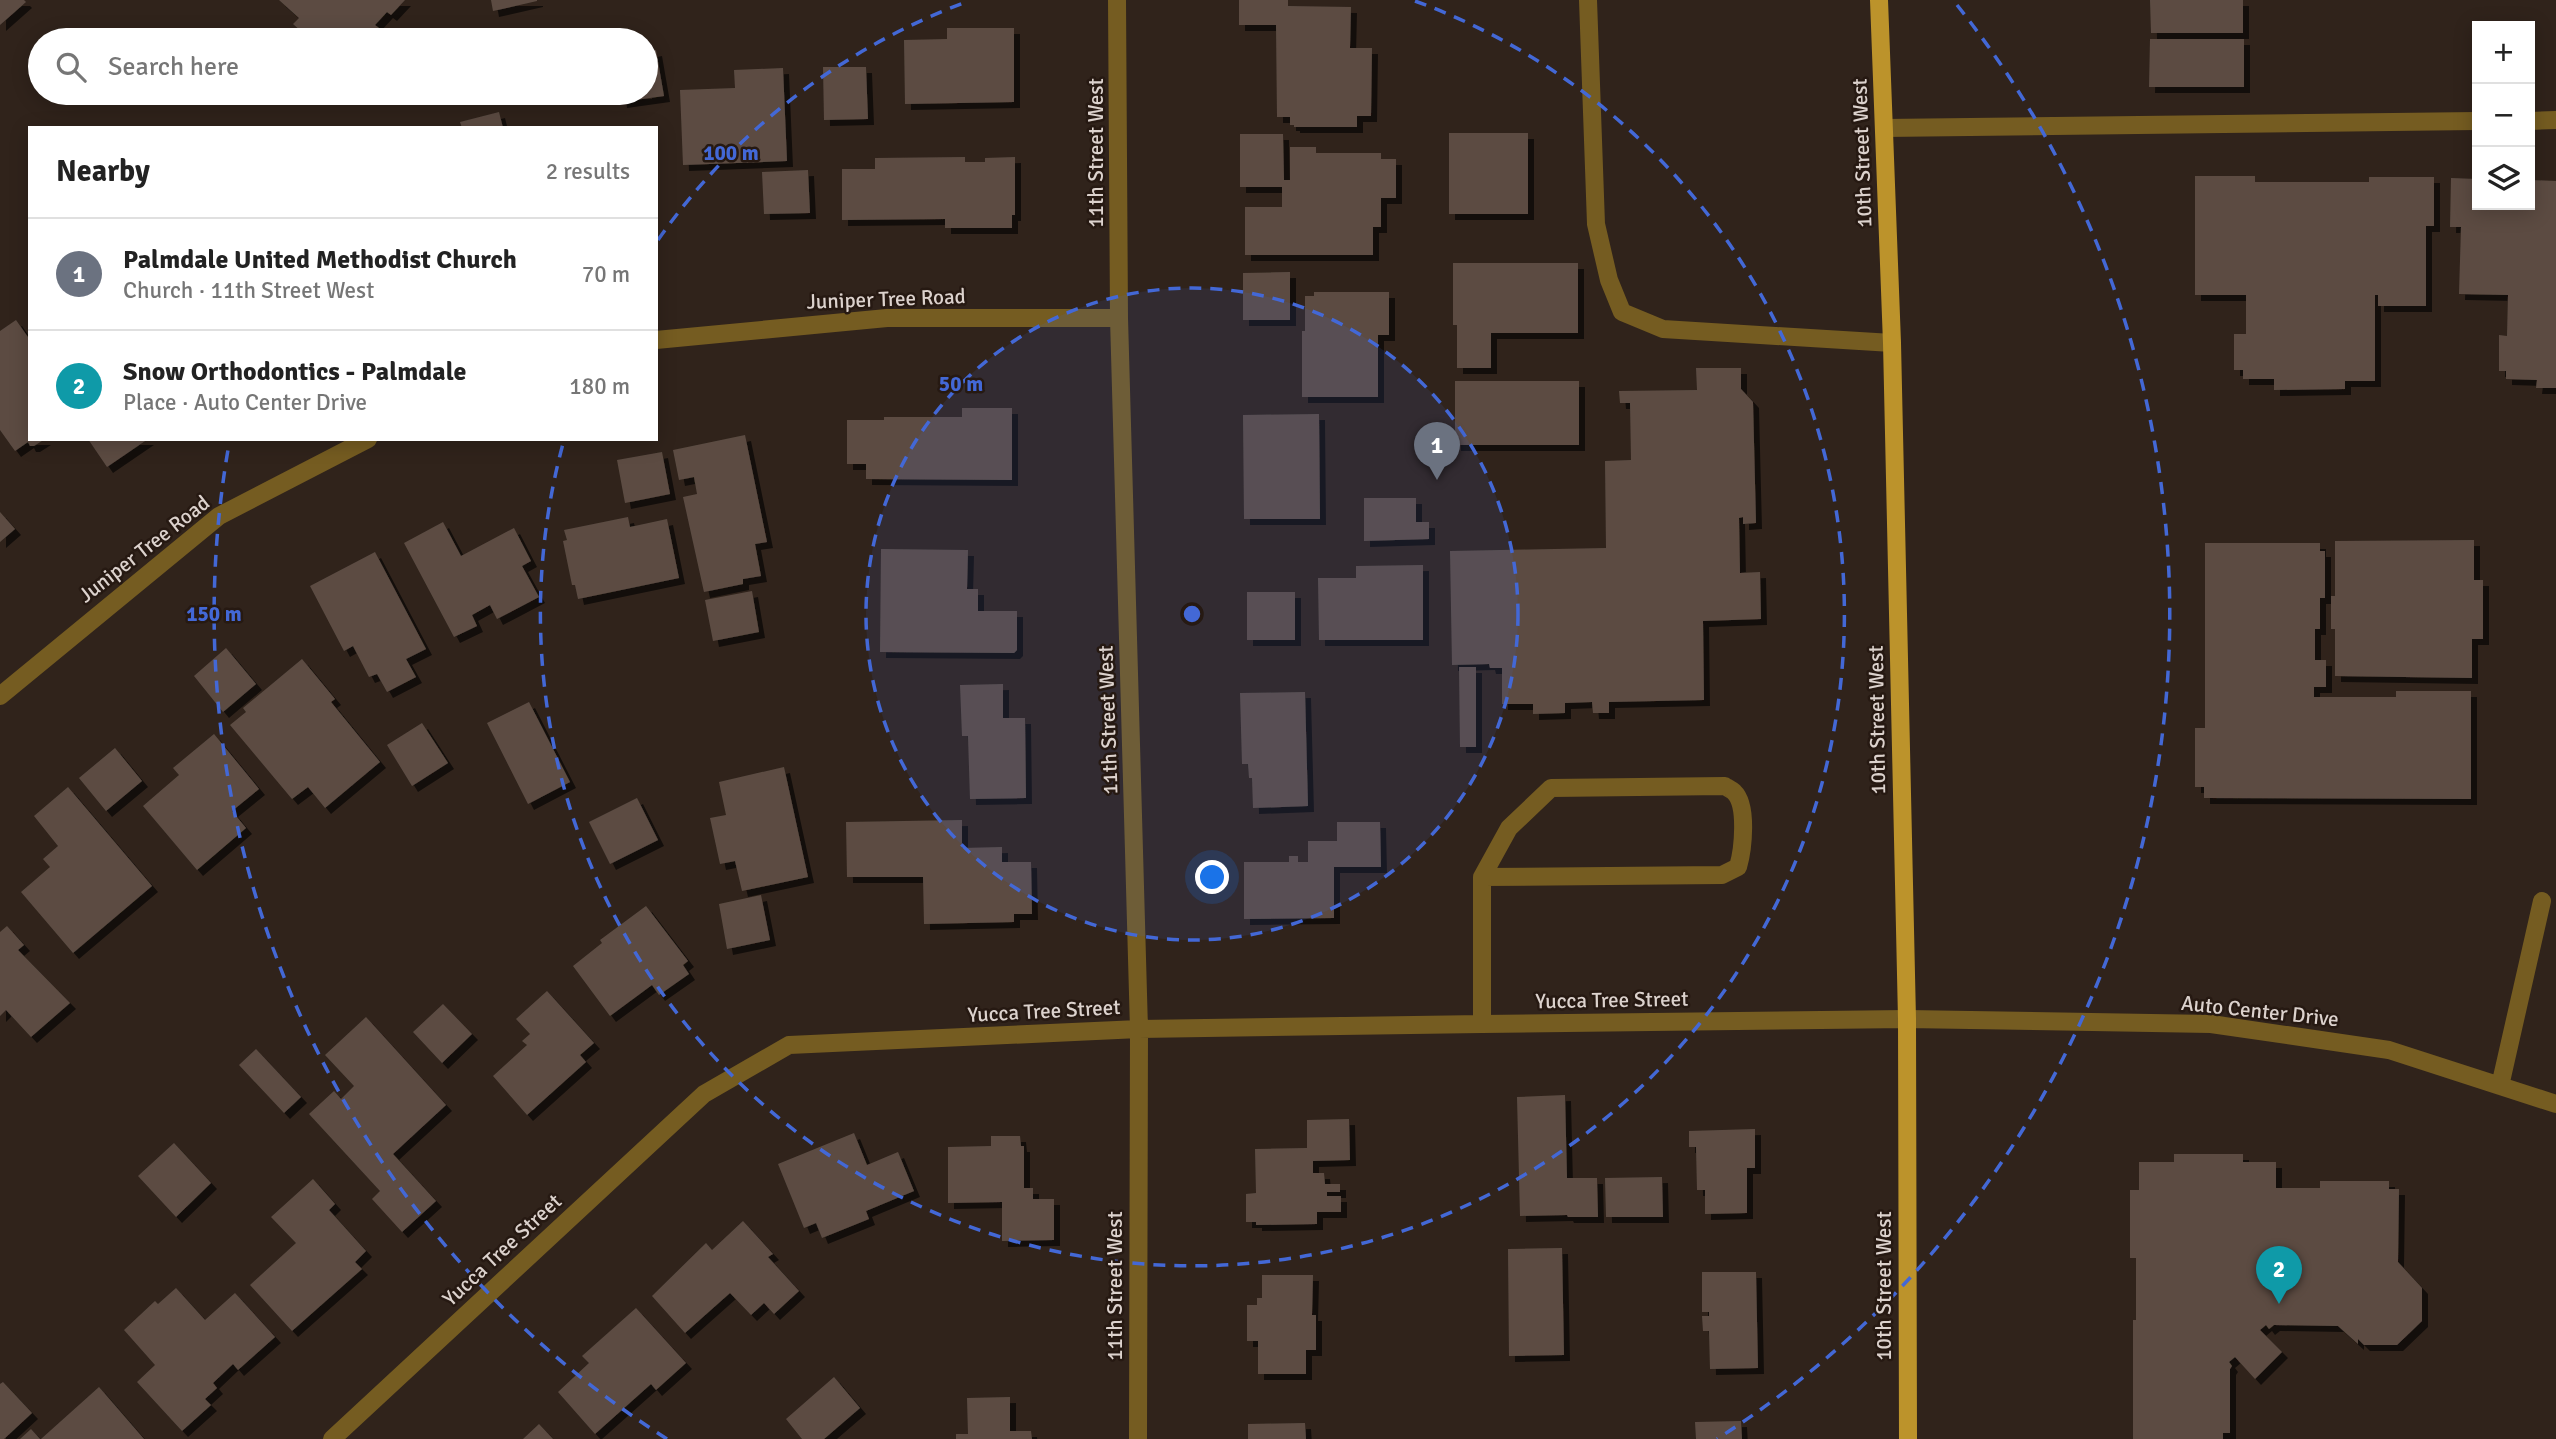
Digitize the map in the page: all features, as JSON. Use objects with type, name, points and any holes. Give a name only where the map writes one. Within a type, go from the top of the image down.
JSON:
[{"type":"main road","name":"10th Street West","points":[[1879,0],[1892,343],[1907,1018],[1908,1439]]},
{"type":"street","name":"11th Street West","points":[[1117,0],[1119,318],[1139,1029],[1138,1439]]},
{"type":"street","points":[[1588,0],[1595,224],[1609,280],[1622,312],[1662,328],[1892,343]]},
{"type":"street","points":[[2535,121],[2556,120]]},
{"type":"street","points":[[1884,128],[2472,121]]},
{"type":"street","name":"Juniper Tree Road","points":[[658,340],[887,318],[1119,318]]},
{"type":"street","name":"Juniper Tree Road","points":[[0,696],[219,516],[364,441]]},
{"type":"street","points":[[1482,877],[1722,875],[1738,867],[1743,853],[1742,804],[1734,791],[1725,786],[1551,788],[1509,828],[1482,877],[1482,1024]]},
{"type":"street","points":[[2500,1086],[2542,901]]},
{"type":"street","name":"Yucca Tree Street","points":[[332,1439],[704,1094],[789,1045],[1139,1029],[1907,1018]]},
{"type":"street","name":"Auto Center Drive","points":[[1907,1018],[2211,1024],[2389,1050],[2556,1104]]},
{"type":"building","points":[[0,0],[24,0],[26,2],[0,25]]},
{"type":"building","points":[[279,0],[405,0],[391,15],[387,12],[375,25],[379,28],[298,28],[293,24],[299,18]]},
{"type":"building","points":[[491,0],[537,0],[537,1],[493,11]]},
{"type":"building","points":[[1239,0],[1288,0],[1288,6],[1351,7],[1350,48],[1372,48],[1371,116],[1357,116],[1357,127],[1294,127],[1290,125],[1290,117],[1277,117],[1276,25],[1239,25]]},
{"type":"building","points":[[2150,0],[2243,0],[2243,33],[2151,33]]},
{"type":"building","points":[[947,28],[1014,28],[1014,102],[905,104],[904,40],[947,39]]},
{"type":"building","points":[[2150,39],[2244,39],[2244,87],[2149,87]]},
{"type":"building","points":[[658,62],[664,96],[658,97]]},
{"type":"building","points":[[823,67],[866,67],[868,119],[824,120]]},
{"type":"building","points":[[783,68],[787,161],[683,165],[680,90],[735,88],[734,70]]},
{"type":"building","points":[[499,112],[502,126],[461,126],[460,122]]},
{"type":"building","points":[[1449,133],[1528,133],[1528,214],[1449,214]]},
{"type":"building","points":[[1240,134],[1283,134],[1284,180],[1290,180],[1290,147],[1316,147],[1316,153],[1381,153],[1381,159],[1396,159],[1396,198],[1381,198],[1381,227],[1373,227],[1373,255],[1245,255],[1245,207],[1282,207],[1282,187],[1240,187]]},
{"type":"building","points":[[965,157],[965,162],[985,162],[985,158],[1015,157],[1015,215],[1012,215],[1012,228],[945,228],[945,219],[842,220],[842,169],[875,169],[875,158]]},
{"type":"building","points":[[808,170],[810,213],[764,214],[762,172]]},
{"type":"building","points":[[2195,176],[2255,176],[2255,182],[2369,182],[2369,177],[2434,177],[2434,226],[2426,226],[2426,306],[2378,306],[2378,295],[2375,295],[2375,381],[2345,381],[2345,389],[2274,390],[2274,379],[2243,379],[2243,370],[2234,370],[2234,334],[2246,334],[2246,295],[2195,295]]},
{"type":"building","points":[[2451,178],[2472,179],[2472,210],[2535,210],[2535,180],[2556,181],[2556,388],[2536,388],[2537,380],[2506,379],[2506,371],[2499,371],[2499,335],[2507,336],[2508,295],[2459,294],[2461,227],[2450,227]]},
{"type":"building","points":[[1453,263],[1578,263],[1578,333],[1491,333],[1491,368],[1457,368],[1457,325],[1453,325]]},
{"type":"building","points":[[1290,272],[1290,320],[1243,320],[1243,273]]},
{"type":"building","points":[[1314,292],[1389,292],[1389,335],[1378,335],[1378,397],[1302,397],[1305,296],[1314,296]]},
{"type":"building","points":[[16,320],[28,337],[28,441],[42,441],[34,446],[30,446],[28,442],[15,451],[0,430],[0,331]]},
{"type":"building","points":[[1696,368],[1741,368],[1741,389],[1753,402],[1756,523],[1743,524],[1743,517],[1739,518],[1740,573],[1760,572],[1761,619],[1703,621],[1704,700],[1609,702],[1609,713],[1593,713],[1592,702],[1565,703],[1565,713],[1533,714],[1533,704],[1502,704],[1502,668],[1490,668],[1489,664],[1452,665],[1450,551],[1606,548],[1605,461],[1631,460],[1630,403],[1620,403],[1619,391],[1697,390]]},
{"type":"building","points":[[1455,381],[1579,381],[1579,445],[1455,445]]},
{"type":"building","points":[[962,408],[1012,408],[1012,480],[866,479],[866,464],[847,464],[847,420],[962,417]]},
{"type":"building","points":[[1319,414],[1320,519],[1244,519],[1243,415]]},
{"type":"building","points":[[745,435],[767,542],[755,544],[761,576],[743,579],[743,584],[704,592],[683,497],[697,494],[694,477],[679,480],[673,450]]},
{"type":"building","points":[[89,441],[145,441],[107,467]]},
{"type":"building","points":[[662,452],[670,494],[625,503],[617,460]]},
{"type":"building","points":[[1364,498],[1416,498],[1416,522],[1429,522],[1429,539],[1364,541]]},
{"type":"building","points":[[0,512],[15,529],[0,542]]},
{"type":"building","points":[[628,517],[630,527],[667,519],[679,578],[578,599],[575,585],[572,585],[563,541],[567,540],[564,530]]},
{"type":"building","points":[[443,522],[461,556],[514,528],[531,561],[522,566],[539,597],[497,619],[490,605],[472,615],[477,626],[454,637],[404,543]]},
{"type":"building","points":[[2474,540],[2474,580],[2483,580],[2483,639],[2472,639],[2472,678],[2335,676],[2335,629],[2331,629],[2331,596],[2335,596],[2335,541]]},
{"type":"building","points":[[2205,543],[2320,543],[2320,551],[2325,551],[2325,598],[2320,598],[2320,629],[2315,629],[2315,660],[2326,660],[2326,687],[2314,687],[2314,697],[2396,697],[2396,691],[2471,691],[2471,799],[2204,798],[2204,787],[2195,787],[2195,728],[2205,728]]},
{"type":"building","points":[[881,549],[968,550],[967,589],[978,589],[978,611],[1017,611],[1017,650],[1014,653],[880,652]]},
{"type":"building","points":[[375,552],[426,649],[406,659],[416,677],[387,692],[377,674],[369,677],[353,646],[344,651],[310,586]]},
{"type":"building","points":[[1423,565],[1423,640],[1319,640],[1318,578],[1356,578],[1356,566]]},
{"type":"building","points":[[752,591],[759,632],[713,641],[705,600]]},
{"type":"building","points":[[1247,592],[1295,592],[1295,640],[1247,640]]},
{"type":"building","points":[[226,648],[256,684],[223,712],[194,676]]},
{"type":"building","points":[[302,659],[335,699],[331,702],[380,762],[325,808],[308,787],[292,799],[230,725],[246,712],[243,708]]},
{"type":"building","points":[[1459,667],[1476,667],[1476,747],[1460,747]]},
{"type":"building","points":[[1003,684],[1003,718],[1025,718],[1026,798],[970,799],[968,736],[962,736],[960,685]]},
{"type":"building","points":[[1305,692],[1308,806],[1253,808],[1252,778],[1249,778],[1248,764],[1242,764],[1240,693]]},
{"type":"building","points":[[529,702],[570,782],[528,804],[487,723]]},
{"type":"building","points":[[422,723],[448,763],[412,786],[387,745]]},
{"type":"building","points":[[214,734],[259,789],[232,811],[246,828],[197,870],[143,806],[179,775],[173,768]]},
{"type":"building","points":[[115,748],[142,781],[106,811],[79,778]]},
{"type":"building","points":[[784,767],[808,877],[742,891],[735,861],[720,864],[710,818],[726,815],[719,782]]},
{"type":"building","points":[[68,787],[152,886],[73,953],[21,892],[50,867],[43,859],[58,846],[34,816]]},
{"type":"building","points":[[637,798],[658,840],[610,864],[589,822]]},
{"type":"building","points":[[962,820],[962,848],[1002,847],[1002,862],[1031,862],[1032,914],[1014,914],[1014,922],[924,924],[923,877],[847,877],[846,822]]},
{"type":"building","points":[[1337,822],[1380,822],[1381,867],[1334,867],[1334,918],[1244,919],[1244,862],[1289,862],[1289,856],[1298,856],[1298,862],[1308,862],[1308,841],[1337,841]]},
{"type":"building","points":[[761,895],[770,940],[727,949],[719,904]]},
{"type":"building","points":[[646,906],[688,961],[683,965],[689,974],[659,995],[652,985],[610,1016],[573,966],[602,943],[600,940]]},
{"type":"building","points":[[7,926],[24,945],[18,950],[70,1003],[31,1037],[6,1010],[0,1016],[0,932]]},
{"type":"building","points":[[547,991],[594,1043],[580,1055],[586,1062],[527,1115],[493,1076],[527,1045],[522,1041],[530,1034],[516,1019]]},
{"type":"building","points":[[443,1004],[472,1034],[442,1063],[413,1032]]},
{"type":"building","points":[[366,1017],[446,1105],[393,1154],[436,1201],[402,1232],[372,1199],[380,1191],[309,1114],[334,1091],[341,1099],[354,1086],[325,1055]]},
{"type":"building","points":[[256,1049],[301,1097],[284,1113],[239,1065]]},
{"type":"building","points":[[1565,1095],[1567,1178],[1597,1178],[1598,1217],[1520,1216],[1517,1097]]},
{"type":"building","points":[[1349,1119],[1350,1160],[1313,1161],[1313,1173],[1324,1173],[1325,1184],[1340,1184],[1340,1192],[1327,1192],[1327,1196],[1341,1196],[1341,1212],[1317,1212],[1317,1224],[1256,1225],[1256,1222],[1246,1222],[1246,1194],[1256,1193],[1255,1149],[1307,1148],[1307,1120]]},
{"type":"building","points":[[1755,1129],[1755,1168],[1747,1168],[1747,1213],[1705,1214],[1705,1190],[1697,1190],[1696,1147],[1689,1147],[1689,1131]]},
{"type":"building","points":[[854,1133],[867,1165],[898,1152],[914,1191],[866,1211],[869,1219],[822,1238],[816,1223],[804,1228],[778,1164]]},
{"type":"building","points":[[991,1136],[1020,1136],[1021,1146],[1024,1146],[1024,1188],[1033,1188],[1033,1199],[1054,1199],[1054,1240],[1002,1241],[1002,1202],[948,1203],[948,1147],[991,1146]]},
{"type":"building","points":[[174,1143],[211,1183],[176,1217],[138,1176]]},
{"type":"building","points":[[2174,1154],[2243,1154],[2243,1162],[2276,1162],[2276,1188],[2320,1188],[2320,1181],[2389,1181],[2389,1189],[2399,1189],[2398,1262],[2422,1288],[2422,1321],[2397,1345],[2364,1345],[2358,1339],[2358,1344],[2338,1326],[2274,1325],[2269,1329],[2266,1325],[2260,1330],[2282,1352],[2255,1379],[2235,1357],[2229,1362],[2232,1366],[2230,1433],[2223,1433],[2223,1439],[2133,1439],[2136,1258],[2130,1258],[2130,1190],[2139,1190],[2139,1162],[2174,1162]]},
{"type":"building","points":[[1662,1177],[1663,1217],[1606,1217],[1605,1178]]},
{"type":"building","points":[[313,1179],[335,1204],[329,1210],[366,1251],[355,1262],[362,1269],[292,1331],[250,1285],[296,1243],[271,1217]]},
{"type":"building","points":[[743,1221],[773,1254],[768,1257],[799,1291],[774,1314],[764,1303],[751,1315],[730,1293],[685,1333],[652,1296],[706,1243],[712,1250]]},
{"type":"building","points":[[1562,1248],[1564,1355],[1509,1356],[1508,1249]]},
{"type":"building","points":[[1702,1272],[1756,1272],[1758,1368],[1710,1369],[1709,1331],[1703,1331],[1702,1316],[1709,1316],[1709,1312],[1702,1312]]},
{"type":"building","points":[[1262,1275],[1313,1275],[1312,1315],[1316,1315],[1316,1350],[1306,1350],[1306,1374],[1258,1374],[1258,1341],[1247,1341],[1247,1305],[1257,1305],[1257,1298],[1262,1298]]},
{"type":"building","points":[[176,1288],[205,1320],[235,1293],[275,1337],[238,1370],[233,1364],[213,1383],[217,1388],[205,1399],[211,1405],[182,1431],[137,1382],[155,1365],[124,1330],[155,1301],[158,1304]]},
{"type":"building","points":[[636,1308],[686,1363],[656,1390],[651,1384],[595,1434],[558,1392],[589,1363],[582,1356]]},
{"type":"building","points":[[834,1377],[860,1408],[824,1439],[802,1439],[786,1419]]},
{"type":"building","points":[[3,1382],[32,1413],[4,1439],[0,1439],[0,1384]]},
{"type":"building","points":[[99,1387],[144,1439],[41,1439]]},
{"type":"building","points":[[1010,1397],[1010,1431],[1031,1431],[1032,1439],[956,1439],[956,1434],[968,1434],[967,1398]]},
{"type":"building","points":[[1741,1421],[1742,1439],[1696,1439],[1695,1422]]},
{"type":"building","points":[[1305,1423],[1306,1439],[1248,1439],[1248,1424]]},
{"type":"building","points":[[539,1424],[553,1439],[523,1439]]},
{"type":"building","points":[[31,1429],[40,1439],[20,1439]]},
{"type":"place","name":"Palmdale United Methodist Church","points":[[1437,480]]},
{"type":"place","name":"Snow Orthodontics - Palmdale","points":[[2279,1304]]}]
